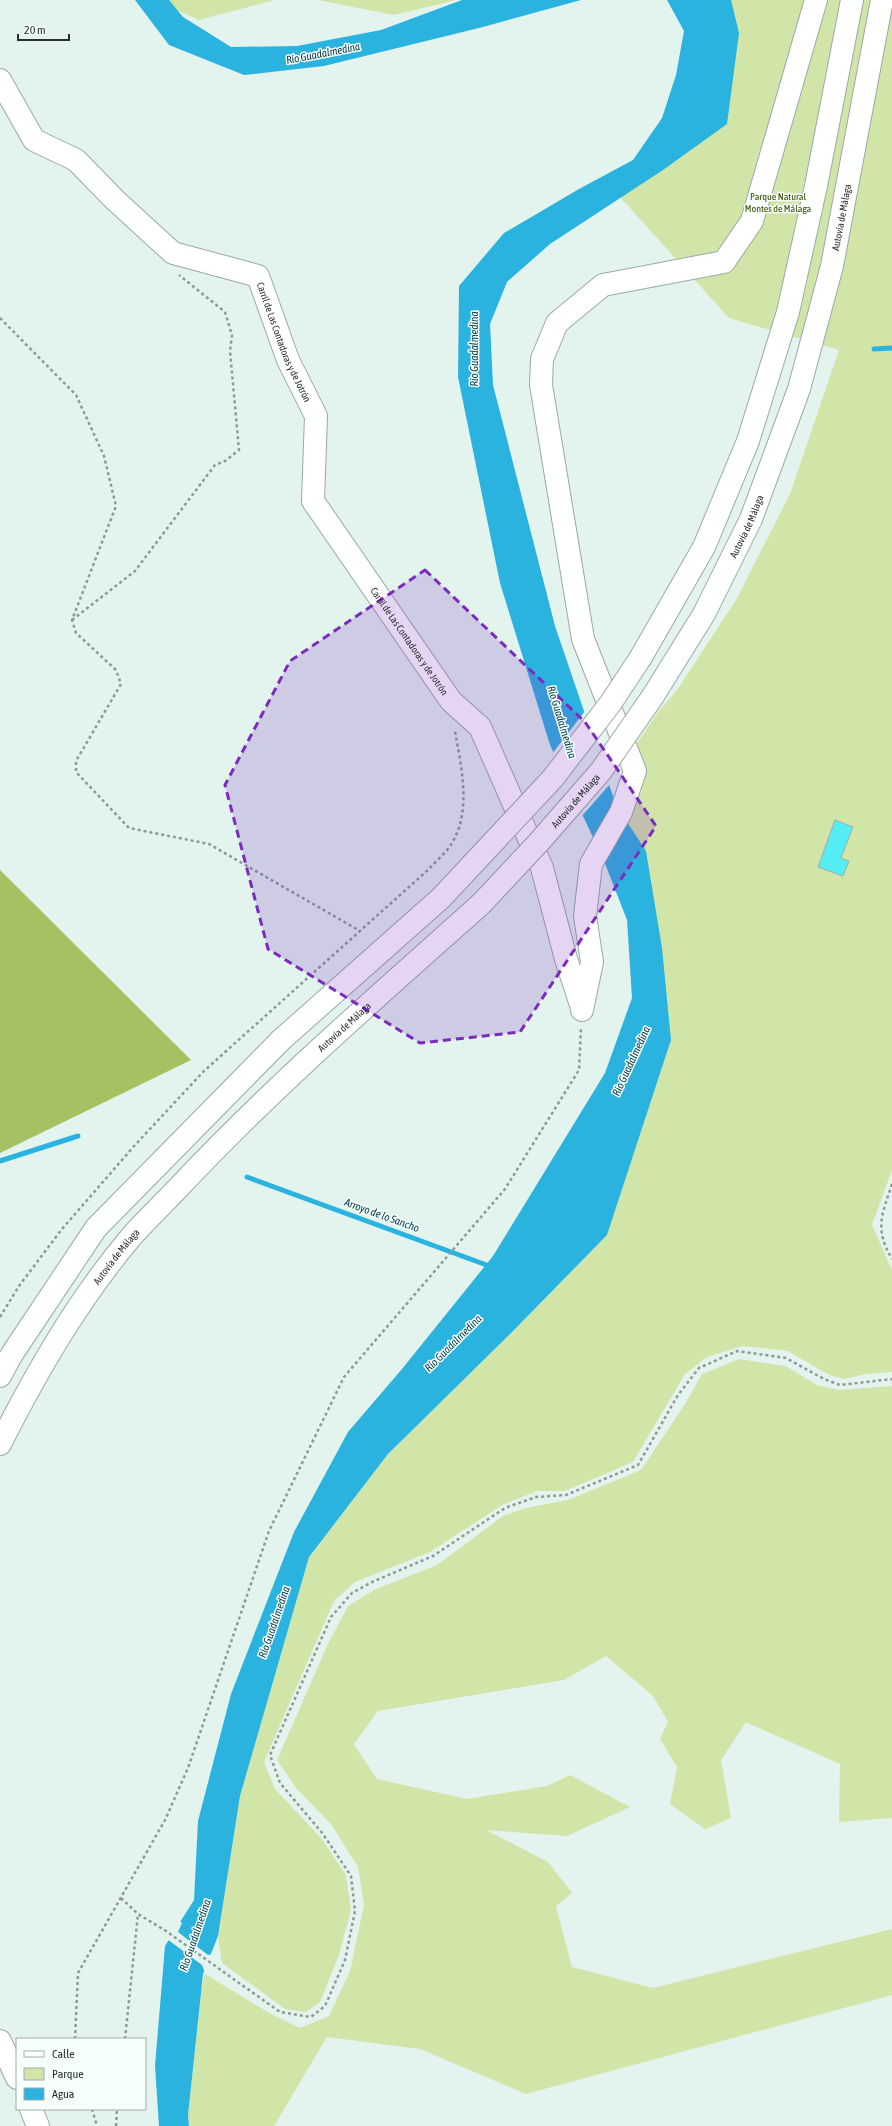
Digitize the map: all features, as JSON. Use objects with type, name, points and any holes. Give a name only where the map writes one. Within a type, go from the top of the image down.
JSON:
[{"type":"main road","points":[[582,1010],[592,962],[585,916],[591,864],[621,812],[635,771],[583,639],[540,385],[542,359],[557,323],[602,285],[724,262],[752,221],[816,0]]},
{"type":"main road","points":[[0,1376],[20,1341],[96,1228],[281,1040],[441,898],[553,778],[610,704],[641,657],[704,547],[748,441],[788,312],[816,186],[852,0]]},
{"type":"main road","name":"Autovía de Málaga","points":[[0,1444],[29,1386],[70,1318],[131,1238],[205,1159],[302,1064],[481,904],[539,842],[601,771],[653,696],[704,614],[751,519],[799,389],[832,266],[882,0]]},
{"type":"main road","name":"Carril de Las Contadoras y de Jotrón","points":[[0,80],[34,140],[76,160],[115,200],[173,253],[258,276],[288,360],[316,416],[313,501],[451,701]]},
{"type":"main road","points":[[451,701],[480,727],[542,868],[566,959],[582,1010]]},
{"type":"main road","points":[[0,2041],[16,2076]]},
{"type":"main road","points":[[31,2110],[38,2126]]},
{"type":"path","points":[[72,620],[135,571],[215,465],[225,461],[239,450],[230,351],[232,335],[225,312],[177,273]]},
{"type":"path","points":[[0,318],[76,395],[104,456],[116,506],[72,620],[76,633],[116,670],[121,684],[76,761],[76,772],[129,828],[209,844],[360,931]]},
{"type":"path","points":[[0,1317],[19,1286],[62,1229],[135,1145],[204,1071],[429,869],[452,843],[460,820],[464,789],[451,701]]},
{"type":"path","points":[[75,2038],[78,1973],[165,1820],[188,1768],[270,1531],[344,1376],[505,1189],[579,1070],[582,1010]]},
{"type":"path","points":[[892,1184],[881,1219],[883,1243],[892,1259]]},
{"type":"path","points":[[121,1898],[138,1914],[166,1931],[280,2012],[311,2017],[325,2006],[345,1960],[355,1911],[351,1876],[323,1834],[280,1783],[270,1755],[331,1617],[352,1594],[372,1582],[433,1556],[505,1508],[536,1497],[566,1495],[638,1465],[678,1395],[699,1368],[737,1351],[786,1358],[824,1379],[840,1385],[892,1379]]},
{"type":"path","points":[[125,2038],[138,1914]]},
{"type":"path","points":[[92,2110],[97,2126]]},
{"type":"path","points":[[116,2126],[117,2110]]},
{"type":"highlighted area","points":[[425,570],[585,722],[656,826],[520,1032],[420,1043],[268,949],[225,785],[290,661]]},
{"type":"green space","points":[[154,0],[275,0],[199,20]]},
{"type":"green space","points":[[318,0],[456,0],[394,15]]},
{"type":"green space","name":"Parque Natural Montes de Málaga","points":[[674,0],[892,0],[892,1170],[872,1225],[892,1270],[892,1372],[866,1374],[844,1379],[829,1375],[788,1351],[743,1346],[707,1357],[685,1374],[633,1462],[565,1491],[537,1491],[504,1504],[430,1552],[355,1582],[334,1601],[264,1762],[275,1789],[321,1838],[346,1875],[351,1910],[339,1955],[320,2002],[306,2012],[285,2009],[222,1963],[218,1936],[240,1796],[309,1557],[388,1454],[514,1330],[607,1235],[671,1040],[625,820],[642,791],[631,752],[658,712],[677,690],[736,600],[790,494],[839,350],[729,318],[613,189],[716,48]]},
{"type":"green space","points":[[0,870],[191,1060],[0,1153]]},
{"type":"green space","points":[[739,1359],[785,1366],[817,1385],[838,1390],[892,1386],[892,1818],[839,1822],[840,1764],[746,1722],[721,1760],[731,1818],[705,1829],[670,1804],[677,1767],[660,1739],[668,1722],[653,1696],[606,1656],[564,1680],[378,1711],[354,1744],[377,1779],[467,1799],[547,1786],[570,1775],[630,1807],[567,1836],[486,1830],[548,1862],[572,1893],[556,1906],[572,1967],[653,1988],[892,1929],[892,1995],[526,2094],[420,2049],[327,2037],[274,2126],[189,2126],[188,2115],[201,1991],[205,1974],[271,2014],[300,2028],[329,2016],[350,1971],[364,1905],[358,1867],[331,1824],[296,1788],[277,1760],[328,1644],[348,1606],[376,1589],[437,1565],[503,1516],[526,1508],[568,1500],[641,1470],[685,1404],[702,1374]]},
{"type":"water","name":"Río Guadalmedina","points":[[135,0],[169,0],[183,17],[231,47],[297,46],[381,30],[462,0],[581,0],[483,27],[324,66],[244,75],[169,45]]},
{"type":"water","name":"Río Guadalmedina","points":[[667,0],[731,0],[739,33],[727,124],[663,170],[550,244],[507,282],[490,324],[493,385],[555,626],[616,805],[646,851],[662,948],[671,1040],[607,1235],[514,1330],[388,1454],[309,1557],[240,1796],[218,1936],[203,1974],[188,2115],[189,2126],[159,2126],[155,2066],[165,1946],[194,1900],[198,1821],[231,1694],[294,1532],[348,1432],[402,1369],[493,1256],[605,1073],[632,998],[627,920],[604,861],[550,745],[500,583],[458,377],[459,286],[504,233],[579,189],[633,160],[662,118],[676,75],[684,31]]},
{"type":"pier","points":[[585,711],[611,783],[581,817],[552,754]]},
{"type":"pier","points":[[179,1921],[182,1923],[178,1932],[208,1955],[213,1954],[205,1973],[202,1965],[167,1939]]},
{"type":"building","points":[[835,820],[853,827],[841,858],[849,861],[843,876],[818,867]]},
{"type":"waterway","points":[[874,349],[892,348]]},
{"type":"waterway","name":"Arroyo de lo Sancho","points":[[0,1161],[78,1136]]},
{"type":"waterway","name":"Arroyo de lo Sancho","points":[[247,1177],[492,1267]]}]
